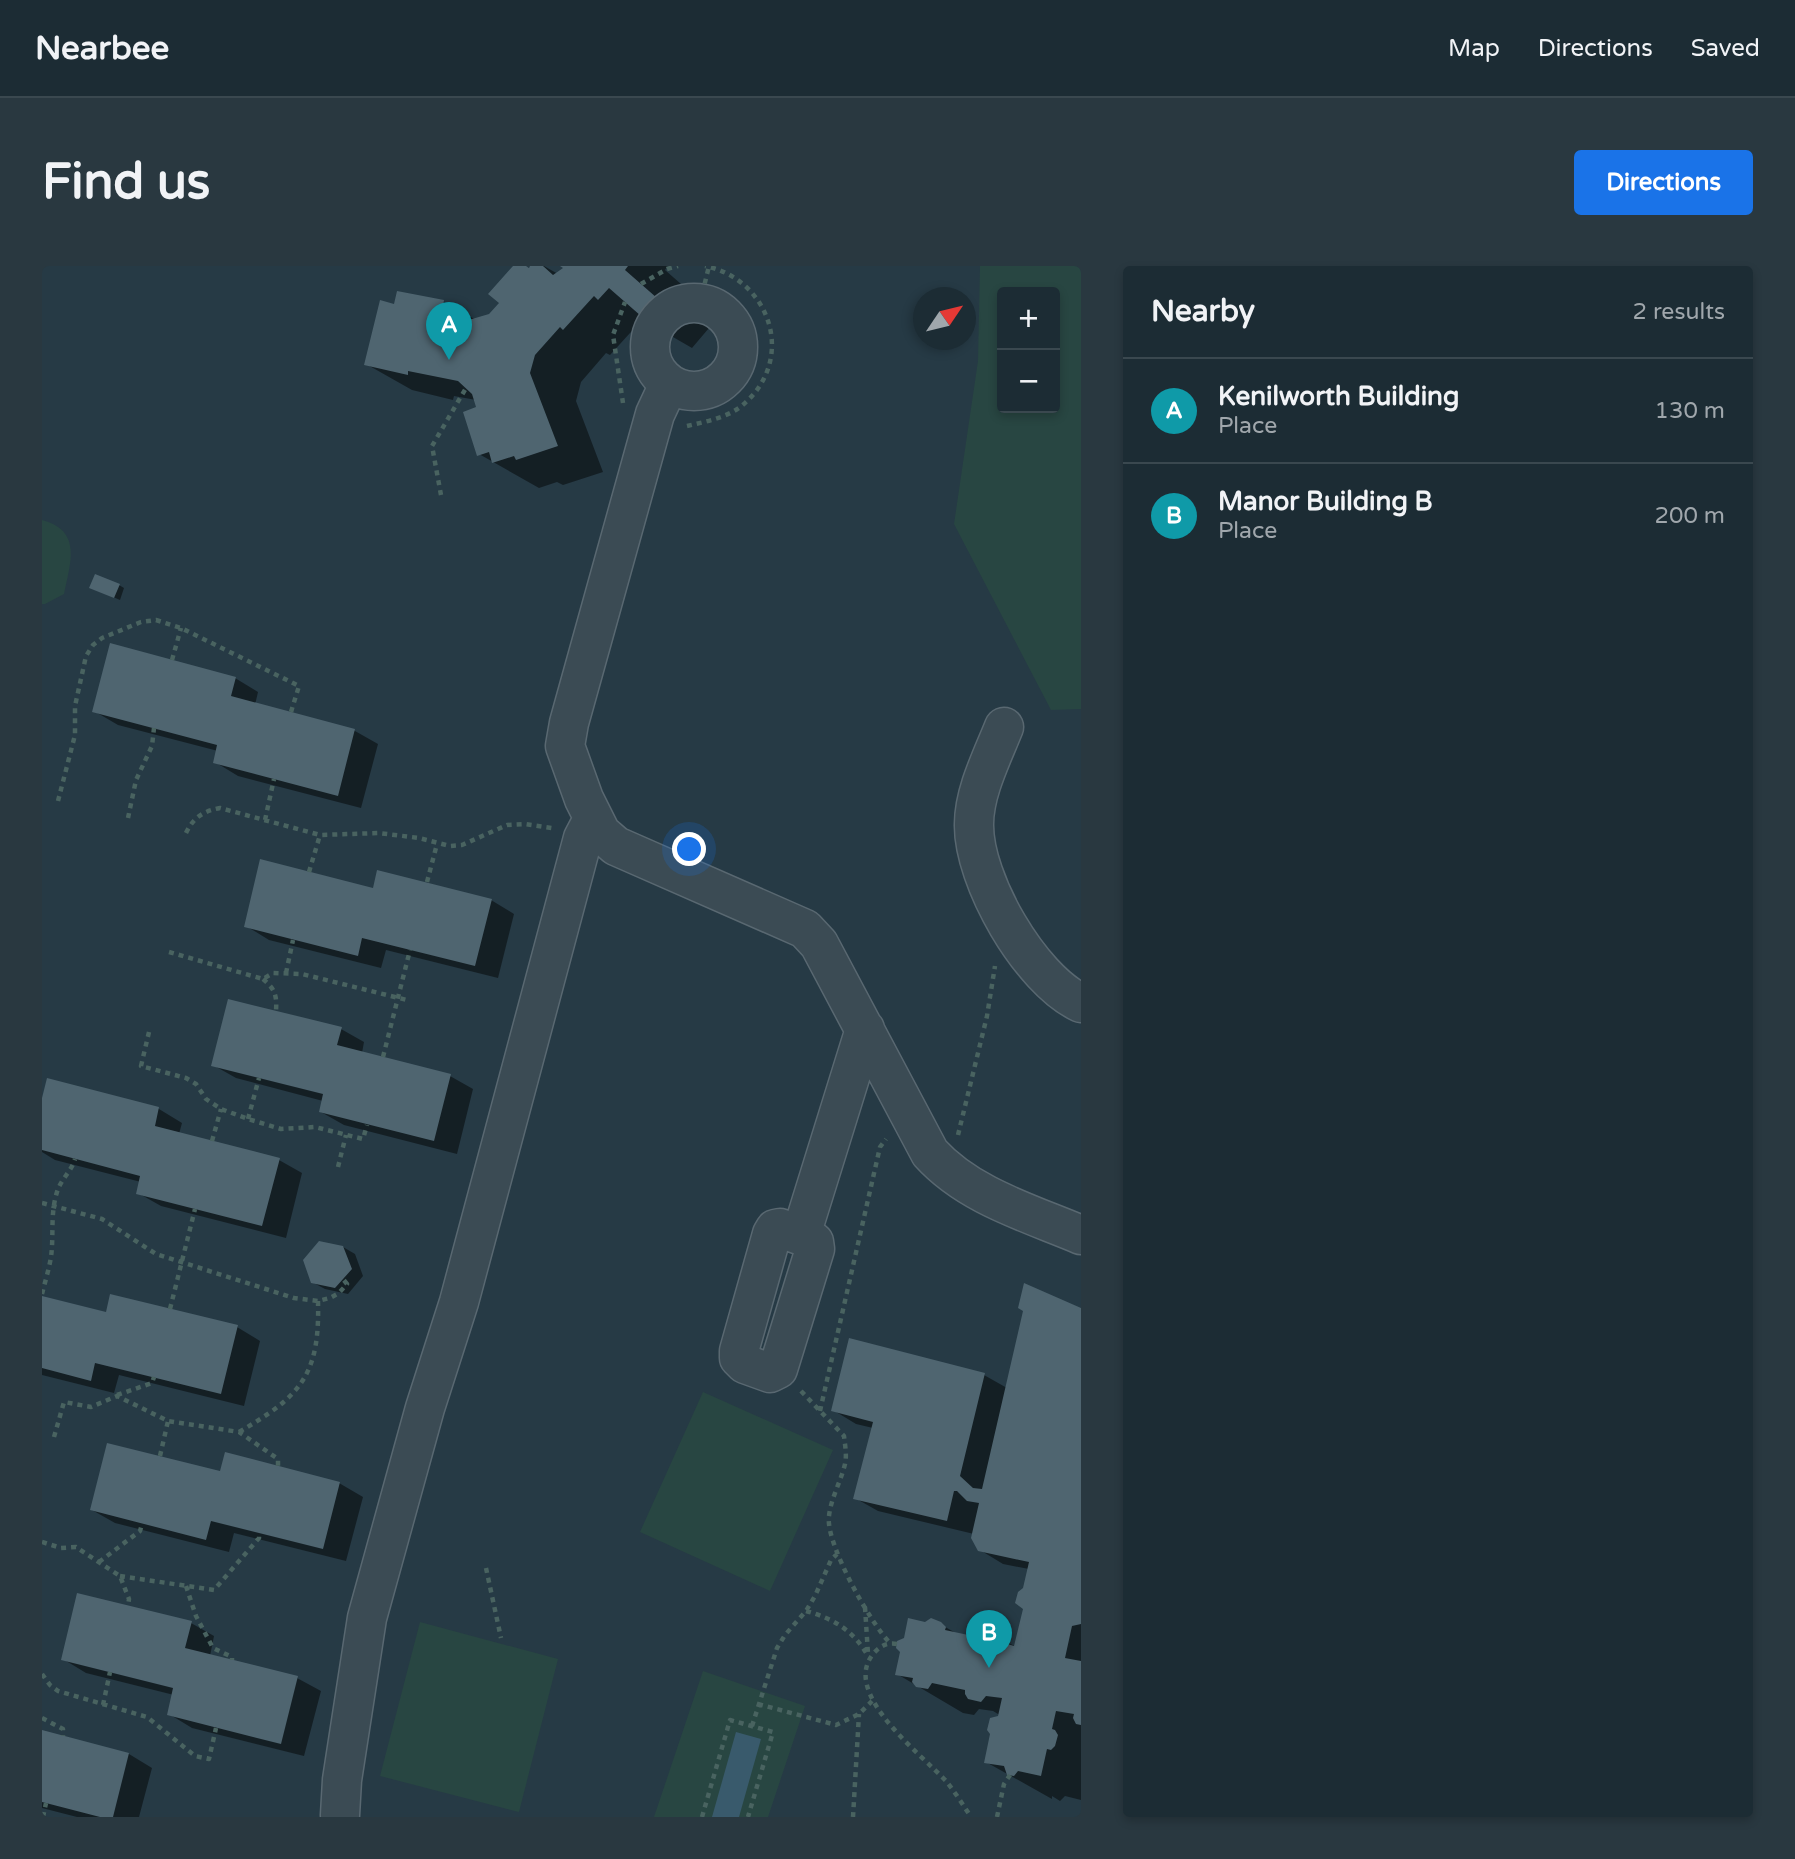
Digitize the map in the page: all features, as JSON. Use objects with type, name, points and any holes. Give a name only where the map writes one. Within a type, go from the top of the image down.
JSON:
[{"type":"lane","points":[[706,275],[718,309],[729,320],[737,341],[734,364],[726,377],[706,389],[684,390],[669,384],[658,374],[651,359],[649,344],[653,329],[661,316],[688,302],[706,275]]},
{"type":"lane","points":[[342,1816],[342,1780],[367,1618],[425,1408],[459,1302],[588,829],[565,746],[569,723],[655,414],[669,384]]},
{"type":"lane","points":[[1004,727],[979,797],[974,824],[977,850],[998,905],[1019,945],[1054,985],[1081,1003]]},
{"type":"lane","points":[[588,829],[601,833],[616,846],[805,929],[819,944],[930,1153],[947,1172],[977,1190],[1081,1235]]},
{"type":"lane","points":[[778,1369],[815,1249],[814,1242],[801,1235],[865,1029]]},
{"type":"path","points":[[641,284],[667,269],[678,266]]},
{"type":"path","points":[[682,428],[736,411],[758,390],[767,375],[771,358],[771,328],[757,299],[746,285],[730,275],[706,275]]},
{"type":"path","points":[[441,495],[432,446],[466,388]]},
{"type":"path","points":[[58,801],[75,735],[75,706],[86,656],[102,638],[141,622],[156,620],[181,628],[299,685],[291,712]]},
{"type":"path","points":[[172,660],[181,628]]},
{"type":"path","points":[[128,818],[136,780],[152,746],[155,728]]},
{"type":"path","points":[[265,820],[274,779]]},
{"type":"path","points":[[186,833],[192,821],[220,808],[320,835],[379,833],[419,838],[437,844],[462,845],[507,825],[588,829]]},
{"type":"path","points":[[309,872],[320,835]]},
{"type":"path","points":[[427,882],[437,844]]},
{"type":"path","points":[[286,973],[293,940]]},
{"type":"path","points":[[383,1057],[410,950]]},
{"type":"path","points":[[169,952],[263,979],[274,988],[277,999],[275,1011]]},
{"type":"path","points":[[955,1146],[987,1016],[995,960]]},
{"type":"path","points":[[263,979],[273,973],[302,974],[407,1000]]},
{"type":"path","points":[[149,1032],[142,1066],[187,1078],[196,1084],[206,1099],[221,1109],[281,1129],[314,1127],[363,1139],[367,1125]]},
{"type":"path","points":[[248,1119],[259,1078]]},
{"type":"path","points":[[212,1141],[221,1109]]},
{"type":"path","points":[[820,1411],[880,1147],[888,1136],[912,1119]]},
{"type":"path","points":[[338,1167],[346,1135]]},
{"type":"path","points":[[42,1294],[51,1255],[54,1206],[62,1181],[72,1170],[75,1159]]},
{"type":"path","points":[[42,1203],[102,1219],[144,1247],[181,1262],[295,1298],[318,1301],[339,1293],[347,1284],[343,1279]]},
{"type":"path","points":[[170,1309],[195,1209]]},
{"type":"path","points":[[240,1432],[286,1402],[300,1386],[317,1344],[318,1301]]},
{"type":"path","points":[[778,1369],[844,1436],[846,1462],[828,1520],[837,1554],[883,1635],[893,1643],[881,1646],[868,1659]]},
{"type":"path","points":[[54,1437],[64,1402],[91,1407],[152,1383],[154,1377]]},
{"type":"path","points":[[117,1396],[168,1421],[240,1432],[278,1459],[278,1466]]},
{"type":"path","points":[[160,1456],[168,1421]]},
{"type":"path","points":[[99,1562],[140,1531],[142,1524]]},
{"type":"path","points":[[42,1542],[61,1548],[76,1547],[120,1576],[214,1590],[258,1538],[259,1533]]},
{"type":"path","points":[[752,1726],[777,1648],[785,1634],[806,1611],[831,1560],[837,1554]]},
{"type":"path","points":[[486,1568],[501,1638]]},
{"type":"path","points":[[120,1576],[129,1599],[128,1606]]},
{"type":"path","points":[[186,1586],[196,1616],[213,1648],[232,1657],[232,1660]]},
{"type":"path","points":[[865,1605],[868,1659],[865,1683],[872,1701],[946,1782],[971,1817]]},
{"type":"path","points":[[806,1611],[825,1616],[853,1634],[868,1659]]},
{"type":"path","points":[[103,1705],[110,1672]]},
{"type":"path","points":[[42,1674],[50,1685],[58,1690],[147,1717],[195,1756],[209,1759],[216,1728]]},
{"type":"path","points":[[758,1704],[836,1725],[859,1714],[872,1701]]},
{"type":"path","points":[[853,1817],[859,1714]]},
{"type":"path","points":[[42,1718],[63,1729],[62,1735]]},
{"type":"path","points":[[702,1817],[730,1720],[773,1732],[748,1817]]},
{"type":"path","points":[[997,1817],[1004,1784],[1010,1775]]},
{"type":"path","points":[[43,1817],[46,1803]]},
{"type":"green space","points":[[980,266],[1081,266],[1081,709],[1051,710],[954,524],[978,361]]},
{"type":"green space","points":[[42,520],[64,532],[71,549],[64,594],[45,604],[42,604]]},
{"type":"green space","points":[[703,1392],[833,1450],[770,1591],[640,1532]]},
{"type":"green space","points":[[420,1622],[558,1659],[519,1812],[380,1776]]},
{"type":"green space","points":[[703,1671],[805,1706],[768,1817],[654,1817]]},
{"type":"water","points":[[736,1732],[761,1739],[739,1817],[712,1817]]},
{"type":"building","points":[[513,266],[543,266],[553,275],[563,268],[560,266],[628,266],[625,270],[657,298],[659,296],[665,301],[645,323],[639,318],[641,316],[609,288],[598,300],[594,296],[563,330],[560,327],[535,355],[530,373],[558,446],[516,460],[514,456],[492,463],[489,452],[477,456],[463,412],[476,407],[472,394],[458,381],[408,371],[408,375],[364,365],[380,300],[394,304],[397,291],[444,300],[442,315],[472,319],[489,314],[499,303],[488,294]]},
{"type":"building","points":[[95,574],[120,584],[114,598],[89,588]]},
{"type":"building","points":[[110,643],[236,677],[231,696],[355,729],[338,796],[213,763],[217,745],[92,712]]},
{"type":"building","points":[[260,859],[373,888],[377,870],[492,899],[475,966],[362,938],[358,956],[244,927]]},
{"type":"building","points":[[228,999],[342,1027],[337,1045],[451,1074],[434,1141],[319,1112],[323,1094],[211,1066]]},
{"type":"building","points":[[47,1078],[159,1107],[155,1126],[280,1158],[262,1226],[136,1194],[140,1176],[42,1150],[42,1098]]},
{"type":"building","points":[[319,1241],[343,1246],[352,1269],[335,1288],[311,1283],[303,1260]]},
{"type":"building","points":[[1024,1283],[1081,1308],[1081,1624],[1072,1626],[1065,1658],[1081,1661],[1081,1725],[1076,1724],[1074,1714],[1056,1711],[1052,1729],[1058,1735],[1055,1746],[1051,1750],[1047,1749],[1041,1776],[1018,1771],[1014,1776],[1007,1775],[1004,1766],[984,1763],[990,1734],[987,1730],[990,1718],[998,1716],[1002,1698],[986,1696],[981,1702],[968,1699],[965,1690],[932,1683],[928,1689],[916,1687],[912,1682],[913,1678],[895,1675],[900,1652],[896,1648],[897,1641],[904,1638],[908,1618],[925,1622],[931,1618],[941,1622],[946,1627],[945,1630],[973,1636],[983,1629],[994,1632],[998,1641],[1014,1646],[1023,1609],[1015,1603],[1018,1592],[1023,1588],[1029,1562],[978,1551],[971,1538],[979,1503],[967,1501],[957,1491],[954,1491],[947,1521],[853,1499],[873,1422],[831,1411],[849,1338],[985,1373],[960,1476],[973,1488],[982,1489],[1023,1311],[1018,1308]]},
{"type":"building","points":[[110,1294],[238,1325],[221,1394],[95,1363],[91,1381],[42,1368],[42,1296],[106,1312]]},
{"type":"building","points":[[107,1443],[220,1471],[225,1452],[340,1482],[323,1549],[211,1521],[206,1540],[90,1510]]},
{"type":"building","points":[[77,1593],[192,1621],[185,1648],[298,1676],[281,1744],[167,1715],[173,1688],[61,1660]]},
{"type":"building","points":[[42,1730],[129,1753],[113,1817],[100,1817],[42,1802]]},
{"type":"place","name":"Kenilworth Building","points":[[449,360]]},
{"type":"place","name":"Manor Building B","points":[[989,1668]]}]
